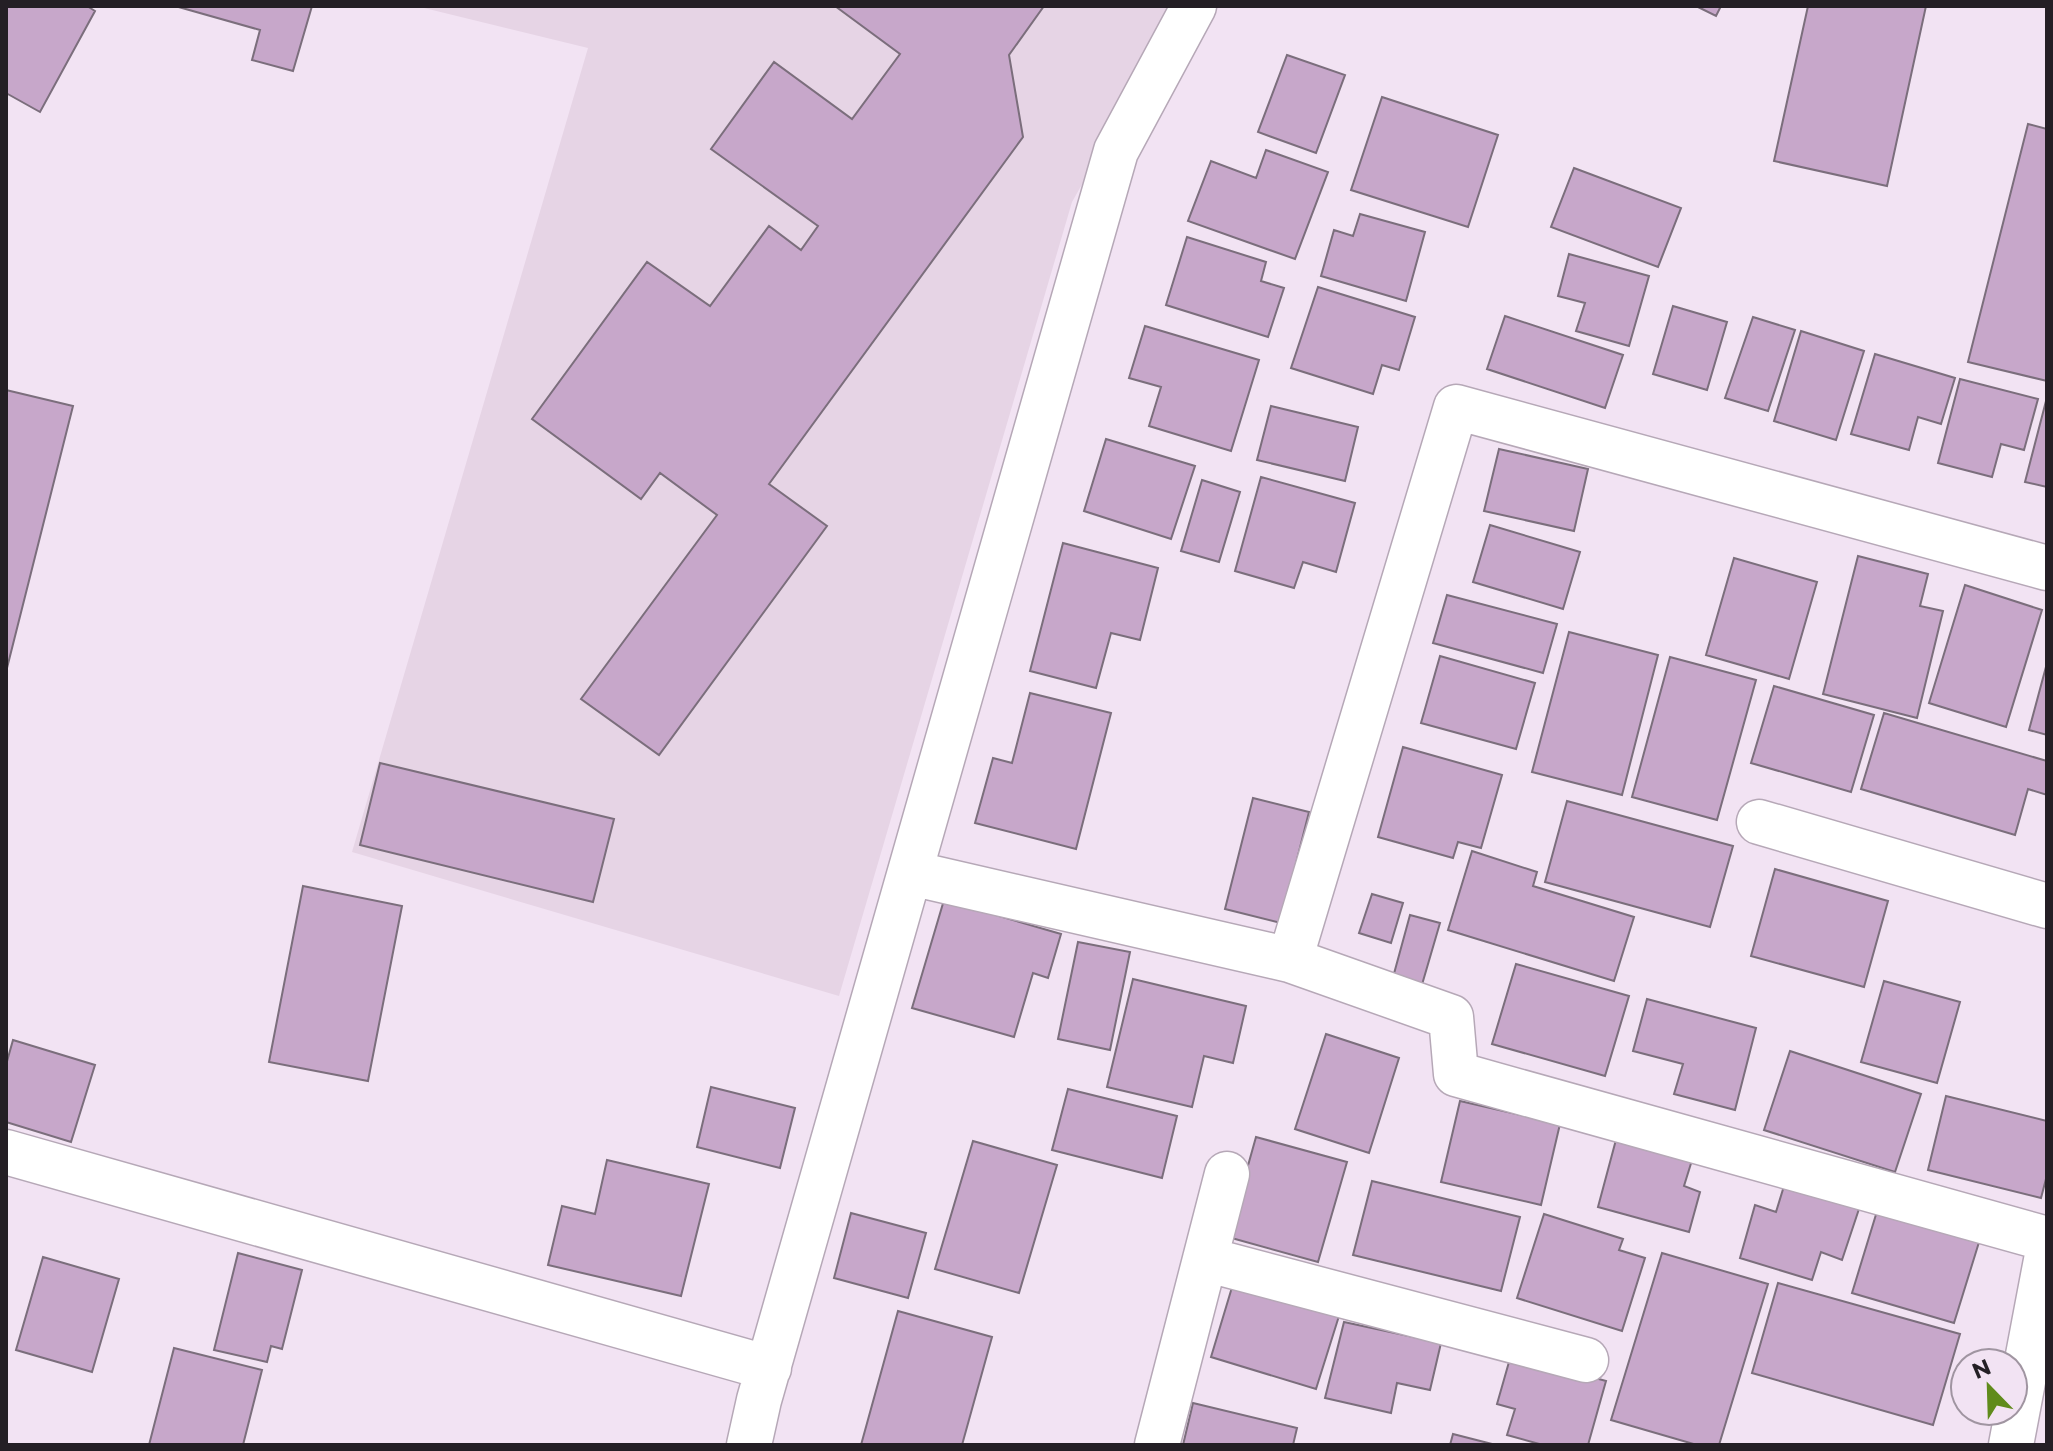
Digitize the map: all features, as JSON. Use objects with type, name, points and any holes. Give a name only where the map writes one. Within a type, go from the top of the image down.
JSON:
[{"type":"street","points":[[749,1445],[1116,151],[1194,6]]},
{"type":"street","points":[[1290,960],[1456,407],[2047,568]]},
{"type":"street","points":[[1759,822],[2047,906]]},
{"type":"street","points":[[911,873],[1290,960],[1451,1017],[1456,1074],[2047,1239]]},
{"type":"street","points":[[6,1152],[769,1368]]},
{"type":"street","points":[[1157,1445],[1227,1174]]},
{"type":"street","points":[[2011,1445],[2047,1255]]},
{"type":"street","points":[[1205,1259],[1586,1360]]},
{"type":"shaded area","points":[[416,6],[1183,6],[1072,202],[839,996],[352,852],[588,48]]},
{"type":"building","points":[[6,6],[87,6],[95,11],[40,112],[6,93]]},
{"type":"building","points":[[175,6],[312,6],[293,71],[252,60],[260,30]]},
{"type":"building","points":[[835,6],[1044,6],[1009,55],[1023,137],[769,484],[827,526],[659,755],[581,699],[717,515],[660,473],[641,499],[532,419],[647,262],[710,306],[769,226],[801,250],[818,226],[711,149],[774,62],[852,119],[900,54]]},
{"type":"building","points":[[1696,6],[1721,6],[1716,16]]},
{"type":"building","points":[[1808,6],[1926,6],[1887,186],[1774,161]]},
{"type":"building","points":[[1287,55],[1345,75],[1316,153],[1258,132]]},
{"type":"building","points":[[1382,97],[1498,135],[1468,227],[1351,190]]},
{"type":"building","points":[[2028,124],[2047,129],[2047,381],[1968,362]]},
{"type":"building","points":[[1266,150],[1328,172],[1295,259],[1188,221],[1211,161],[1256,178]]},
{"type":"building","points":[[1574,168],[1681,208],[1658,267],[1551,227]]},
{"type":"building","points":[[1360,214],[1425,232],[1406,301],[1321,276],[1334,230],[1353,236]]},
{"type":"building","points":[[1187,237],[1266,262],[1261,281],[1284,288],[1268,337],[1166,305]]},
{"type":"building","points":[[1569,254],[1649,276],[1629,346],[1576,331],[1585,303],[1558,296]]},
{"type":"building","points":[[1318,287],[1415,317],[1399,370],[1382,365],[1373,394],[1291,368]]},
{"type":"building","points":[[1673,306],[1727,322],[1707,390],[1653,374]]},
{"type":"building","points":[[1505,316],[1623,355],[1605,408],[1487,369]]},
{"type":"building","points":[[1753,317],[1795,330],[1768,411],[1725,398]]},
{"type":"building","points":[[1145,326],[1259,360],[1231,451],[1149,426],[1161,387],[1129,378]]},
{"type":"building","points":[[1801,331],[1864,351],[1836,440],[1774,421]]},
{"type":"building","points":[[1875,354],[1955,378],[1941,424],[1918,417],[1909,450],[1851,434]]},
{"type":"building","points":[[1960,379],[2038,399],[2024,450],[2001,444],[1992,477],[1938,463]]},
{"type":"building","points":[[6,390],[73,406],[6,672]]},
{"type":"building","points":[[2047,401],[2047,487],[2025,482]]},
{"type":"building","points":[[1271,406],[1358,427],[1345,481],[1257,460]]},
{"type":"building","points":[[1106,439],[1195,466],[1171,539],[1084,511]]},
{"type":"building","points":[[1499,449],[1588,469],[1574,531],[1484,511]]},
{"type":"building","points":[[1261,477],[1355,503],[1336,572],[1303,562],[1294,588],[1235,571]]},
{"type":"building","points":[[1202,480],[1240,492],[1219,562],[1181,551]]},
{"type":"building","points":[[1490,525],[1580,552],[1563,609],[1473,582]]},
{"type":"building","points":[[1063,543],[1158,568],[1140,640],[1111,633],[1096,688],[1030,671]]},
{"type":"building","points":[[1858,556],[1928,574],[1920,606],[1943,611],[1917,718],[1823,694]]},
{"type":"building","points":[[1734,558],[1817,582],[1789,679],[1706,655]]},
{"type":"building","points":[[1965,585],[2042,610],[2006,727],[1929,703]]},
{"type":"building","points":[[1447,595],[1557,624],[1543,673],[1433,643]]},
{"type":"building","points":[[1569,632],[1658,655],[1622,795],[1532,772]]},
{"type":"building","points":[[1440,656],[1535,683],[1516,749],[1421,723]]},
{"type":"building","points":[[1670,657],[1756,680],[1717,820],[1632,797]]},
{"type":"building","points":[[2047,663],[2047,735],[2029,730]]},
{"type":"building","points":[[1774,686],[1874,715],[1851,792],[1751,763]]},
{"type":"building","points":[[1030,693],[1111,713],[1076,849],[975,823],[993,758],[1012,763]]},
{"type":"building","points":[[1884,713],[2047,761],[2047,795],[2028,789],[2015,835],[1861,789]]},
{"type":"building","points":[[1403,747],[1502,775],[1481,848],[1458,842],[1453,858],[1378,837]]},
{"type":"building","points":[[380,763],[614,819],[593,902],[360,845]]},
{"type":"building","points":[[1253,798],[1309,812],[1281,923],[1225,909]]},
{"type":"building","points":[[1567,801],[1733,846],[1710,927],[1545,882]]},
{"type":"building","points":[[1472,851],[1537,872],[1533,886],[1634,917],[1614,981],[1448,930]]},
{"type":"building","points":[[1775,869],[1888,901],[1864,987],[1751,956]]},
{"type":"building","points":[[303,886],[402,906],[368,1081],[269,1062]]},
{"type":"building","points":[[1372,894],[1403,903],[1391,943],[1359,933]]},
{"type":"building","points":[[944,900],[1061,934],[1048,978],[1033,973],[1014,1037],[912,1008]]},
{"type":"building","points":[[1410,915],[1440,923],[1421,988],[1392,981]]},
{"type":"building","points":[[1078,942],[1130,952],[1110,1050],[1058,1039]]},
{"type":"building","points":[[1516,964],[1629,996],[1605,1076],[1492,1044]]},
{"type":"building","points":[[1133,979],[1246,1006],[1233,1063],[1204,1056],[1192,1107],[1107,1087]]},
{"type":"building","points":[[1884,981],[1960,1002],[1937,1083],[1861,1062]]},
{"type":"building","points":[[1647,999],[1756,1028],[1735,1110],[1674,1094],[1683,1064],[1633,1051]]},
{"type":"building","points":[[1326,1034],[1399,1058],[1369,1153],[1295,1129]]},
{"type":"building","points":[[13,1040],[95,1065],[71,1142],[6,1122],[6,1065]]},
{"type":"building","points":[[1790,1051],[1921,1094],[1895,1172],[1764,1130]]},
{"type":"building","points":[[711,1087],[795,1108],[780,1168],[697,1147]]},
{"type":"building","points":[[1068,1089],[1177,1116],[1162,1178],[1052,1150]]},
{"type":"building","points":[[1946,1096],[2047,1121],[2047,1175],[2041,1198],[1928,1170]]},
{"type":"building","points":[[1460,1101],[1560,1124],[1541,1205],[1441,1182]]},
{"type":"building","points":[[1617,1136],[1693,1157],[1684,1186],[1700,1192],[1689,1232],[1598,1207]]},
{"type":"building","points":[[1256,1137],[1347,1162],[1318,1262],[1228,1237]]},
{"type":"building","points":[[973,1141],[1057,1165],[1019,1293],[935,1269]]},
{"type":"building","points":[[607,1160],[709,1184],[681,1296],[548,1265],[562,1206],[595,1214]]},
{"type":"building","points":[[1372,1181],[1520,1217],[1501,1291],[1353,1255]]},
{"type":"building","points":[[1784,1186],[1859,1209],[1842,1260],[1821,1252],[1812,1280],[1740,1258],[1755,1205],[1776,1212]]},
{"type":"building","points":[[1878,1208],[1980,1239],[1954,1323],[1852,1293]]},
{"type":"building","points":[[851,1213],[926,1233],[908,1298],[834,1278]]},
{"type":"building","points":[[1544,1214],[1623,1239],[1619,1250],[1645,1258],[1622,1331],[1517,1298]]},
{"type":"building","points":[[238,1253],[302,1270],[282,1349],[271,1346],[267,1362],[214,1350]]},
{"type":"building","points":[[1662,1253],[1768,1284],[1719,1445],[1697,1445],[1611,1420]]},
{"type":"building","points":[[43,1257],[119,1279],[92,1372],[16,1350]]},
{"type":"building","points":[[1778,1283],[1960,1334],[1956,1347],[1949,1347],[1949,1371],[1933,1425],[1752,1373]]},
{"type":"building","points":[[1233,1284],[1339,1316],[1316,1389],[1211,1357]]},
{"type":"building","points":[[898,1311],[992,1337],[962,1445],[861,1445]]},
{"type":"building","points":[[1344,1322],[1441,1343],[1430,1390],[1397,1383],[1391,1413],[1325,1398]]},
{"type":"building","points":[[174,1348],[262,1370],[243,1445],[149,1445]]},
{"type":"building","points":[[1511,1355],[1606,1381],[1588,1445],[1543,1445],[1507,1435],[1515,1409],[1497,1404]]},
{"type":"building","points":[[1193,1403],[1297,1428],[1293,1445],[1183,1445]]},
{"type":"building","points":[[1453,1434],[1496,1445],[1450,1445]]}]
